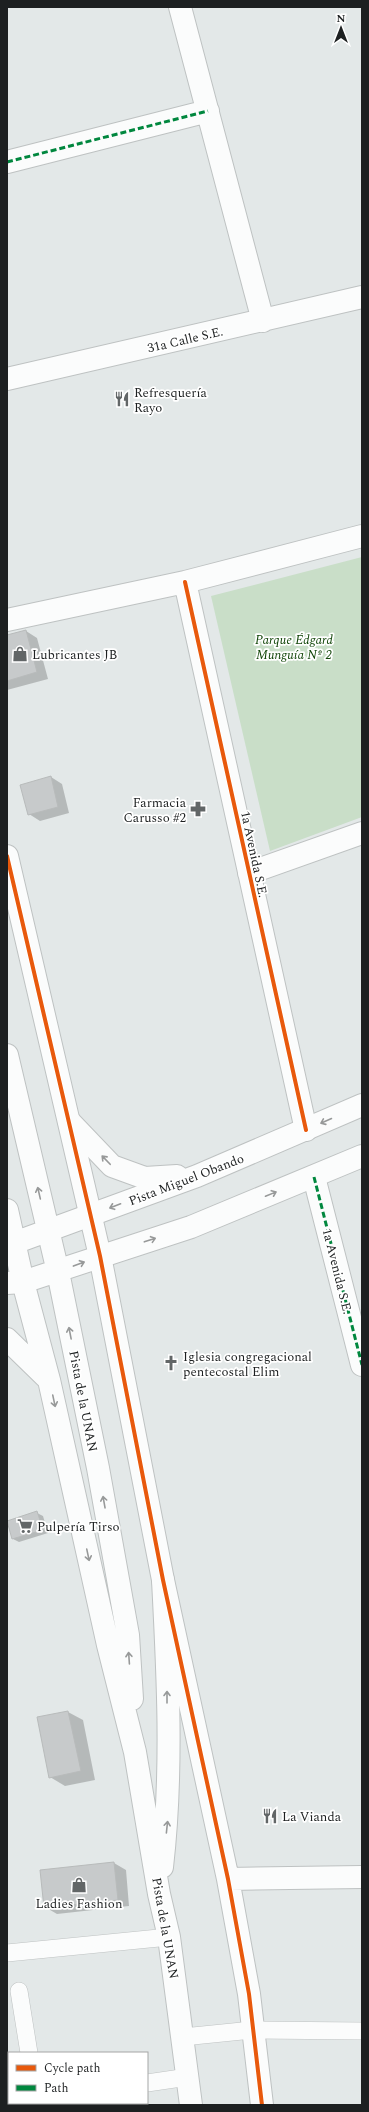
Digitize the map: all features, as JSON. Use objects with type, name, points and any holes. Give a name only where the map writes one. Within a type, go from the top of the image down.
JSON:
[{"type":"street","points":[[180,7],[263,321]]},
{"type":"street","points":[[7,162],[208,111]]},
{"type":"street","name":"31a Calle S.E.","points":[[7,379],[362,298]]},
{"type":"street","points":[[7,620],[185,582],[362,536]]},
{"type":"street","name":"1a Avenida S.E.","points":[[185,582],[306,1130]]},
{"type":"street","points":[[249,873],[362,834]]},
{"type":"street","points":[[7,856],[69,1121],[89,1216],[100,1256],[163,1580],[228,1879],[249,1994],[252,2030],[262,2105]]},
{"type":"street","name":"Pista de la UNAN","points":[[7,1055],[58,1272],[98,1468],[128,1635],[135,1752]]},
{"type":"street","name":"Pista Miguel Obando","points":[[10,1244],[197,1176],[362,1105]]},
{"type":"street","points":[[69,1121],[112,1166],[144,1178],[197,1176]]},
{"type":"street","points":[[15,1282],[58,1272],[100,1256],[191,1227],[362,1156]]},
{"type":"street","name":"1a Avenida S.E.","points":[[314,1177],[362,1365]]},
{"type":"street","name":"Pista de la UNAN","points":[[7,1210],[15,1282],[49,1380],[108,1645],[135,1752],[159,1894],[169,1937],[191,2105]]},
{"type":"street","points":[[7,1339],[49,1380]]},
{"type":"street","points":[[159,1894],[168,1819],[167,1653],[163,1580]]},
{"type":"street","points":[[228,1879],[362,1877]]},
{"type":"lane","points":[[7,1953],[169,1937]]},
{"type":"lane","points":[[19,1990],[29,2052]]},
{"type":"lane","points":[[183,2037],[252,2030],[362,2031]]},
{"type":"lane","points":[[148,2083],[188,2076]]},
{"type":"green space","name":"Parque Édgard Munguía Nº 2","points":[[362,557],[362,817],[270,851],[211,596]]},
{"type":"building","name":"Lubricantes JB","points":[[26,630],[37,672],[7,681],[7,635]]},
{"type":"building","points":[[51,776],[58,807],[28,815],[20,785]]},
{"type":"building","name":"Pulpería Tirso","points":[[37,1511],[43,1530],[12,1539],[7,1521]]},
{"type":"building","points":[[68,1711],[81,1771],[49,1778],[37,1717]]},
{"type":"building","name":"Ladies Fashion","points":[[114,1862],[118,1900],[44,1908],[40,1870]]},
{"type":"marked path","points":[[7,162],[208,111]]},
{"type":"marked path","points":[[314,1177],[362,1365]]},
{"type":"cycle path","points":[[185,582],[306,1130]]},
{"type":"cycle path","points":[[7,856],[100,1256],[163,1580],[228,1879],[249,1994],[262,2105]]},
{"type":"place","name":"Refresquería Rayo","points":[[122,399]]},
{"type":"place","name":"Lubricantes JB","points":[[20,654]]},
{"type":"place","name":"Farmacia Carusso #2","points":[[198,809]]},
{"type":"place","name":"Iglesia congregacional pentecostal Elim","points":[[171,1363]]},
{"type":"place","name":"Pulpería Tirso","points":[[25,1526]]},
{"type":"place","name":"La Vianda","points":[[270,1816]]},
{"type":"place","name":"Ladies Fashion","points":[[79,1885]]}]
